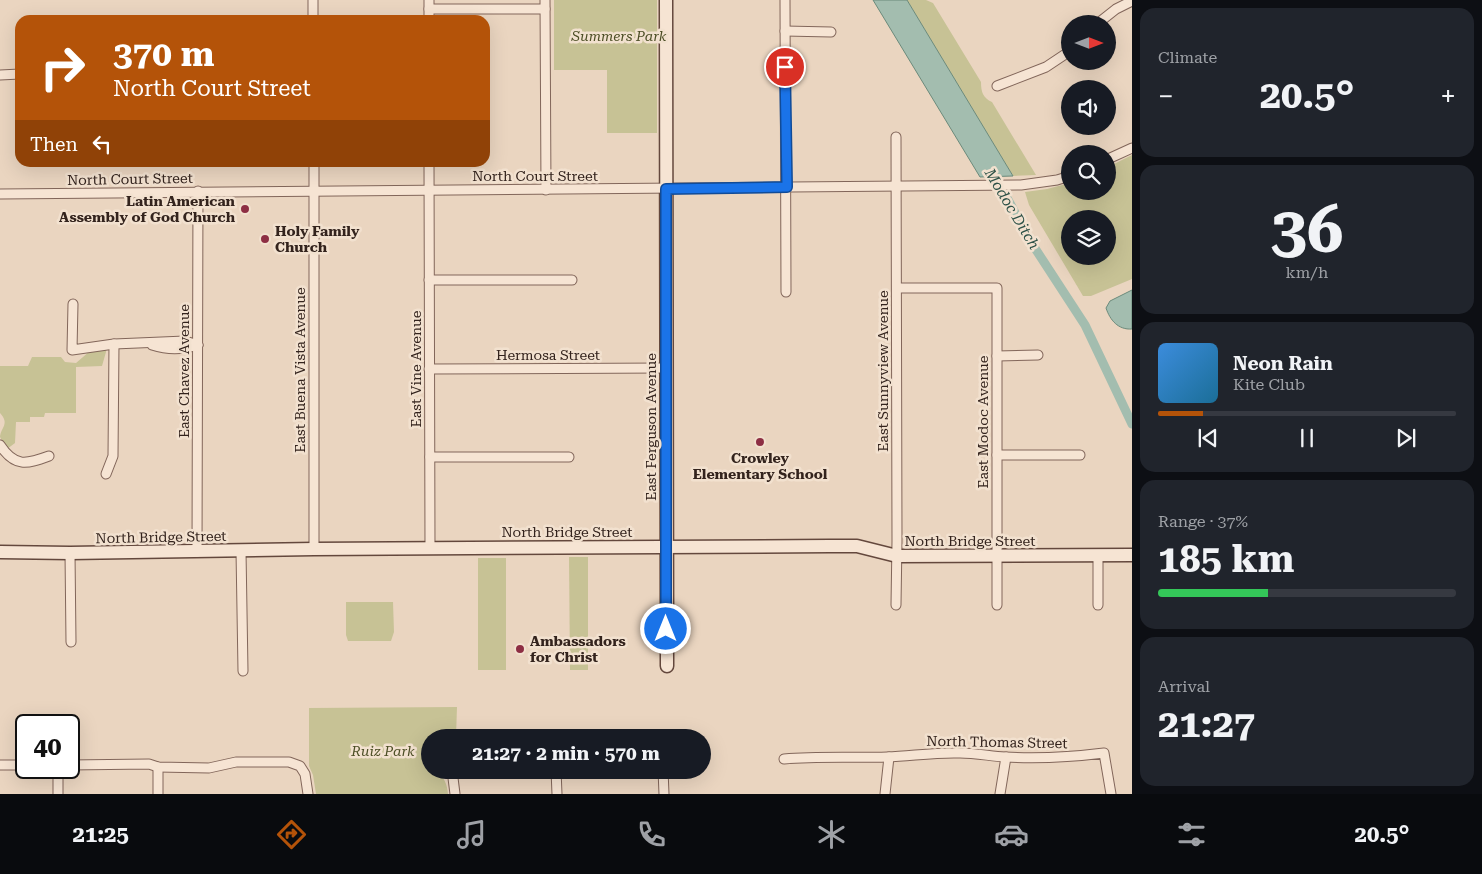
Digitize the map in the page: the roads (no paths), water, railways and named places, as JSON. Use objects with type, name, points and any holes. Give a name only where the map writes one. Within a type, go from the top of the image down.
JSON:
[{"type":"street","points":[[313,15],[314,0]]},
{"type":"street","name":"East Ferguson Avenue","points":[[666,0],[667,666]]},
{"type":"street","points":[[785,0],[786,292]]},
{"type":"street","points":[[1109,15],[1132,1]]},
{"type":"street","points":[[429,4],[545,5],[546,190]]},
{"type":"street","points":[[785,31],[831,32]]},
{"type":"street","points":[[998,86],[1046,67],[1061,57]]},
{"type":"street","points":[[0,75],[15,74]]},
{"type":"street","name":"East Sunnyview Avenue","points":[[896,137],[896,605]]},
{"type":"street","points":[[1116,155],[1132,148]]},
{"type":"street","name":"East Buena Vista Avenue","points":[[314,167],[314,549]]},
{"type":"street","name":"East Vine Avenue","points":[[429,167],[430,548]]},
{"type":"street","name":"North Court Street","points":[[0,194],[1015,185],[1061,179]]},
{"type":"street","name":"East Chavez Avenue","points":[[197,552],[198,192]]},
{"type":"street","points":[[429,280],[572,280]]},
{"type":"street","name":"East Modoc Avenue","points":[[897,288],[997,288],[997,605]]},
{"type":"street","points":[[73,304],[72,350],[114,344],[147,343],[166,350],[184,350],[198,345]]},
{"type":"street","points":[[106,474],[114,456],[114,344]]},
{"type":"street","points":[[997,356],[1038,355]]},
{"type":"street","name":"Hermosa Street","points":[[429,369],[666,368]]},
{"type":"street","points":[[0,445],[7,455],[18,462],[31,462],[49,456]]},
{"type":"street","points":[[997,455],[1080,455]]},
{"type":"street","points":[[430,457],[569,456]]},
{"type":"street","name":"North Bridge Street","points":[[0,552],[858,546],[897,556],[1132,555]]},
{"type":"street","points":[[240,551],[243,671]]},
{"type":"street","points":[[70,553],[72,642]]},
{"type":"street","points":[[1098,555],[1098,604]]},
{"type":"street","name":"North Thomas Street","points":[[784,759],[805,757],[889,757],[947,752],[1006,757],[1069,757],[1104,752],[1111,794]]},
{"type":"street","points":[[885,794],[889,757]]},
{"type":"street","points":[[1000,794],[1006,757]]},
{"type":"street","points":[[80,764],[149,764],[158,767],[208,768],[236,762],[288,762],[300,766],[305,774],[308,794]]},
{"type":"street","points":[[0,765],[15,765]]},
{"type":"street","points":[[158,767],[158,794]]},
{"type":"street","points":[[58,779],[58,794]]},
{"type":"street","points":[[454,779],[456,794]]},
{"type":"street","points":[[556,779],[557,794]]},
{"type":"street","points":[[664,779],[664,794]]},
{"type":"waterway","name":"Modoc Ditch","points":[[989,167],[1027,236],[1085,325],[1132,424]]},
{"type":"place","name":"Latin American Assembly of God Church","points":[[245,209]]},
{"type":"place","name":"Holy Family Church","points":[[265,239]]},
{"type":"place","name":"Crowley Elementary School","points":[[760,442]]},
{"type":"place","name":"Ambassadors for Christ","points":[[520,649]]},
{"type":"park label","name":"Summers Park","points":[[619,36]]},
{"type":"park label","name":"Ruiz Park","points":[[383,751]]}]
